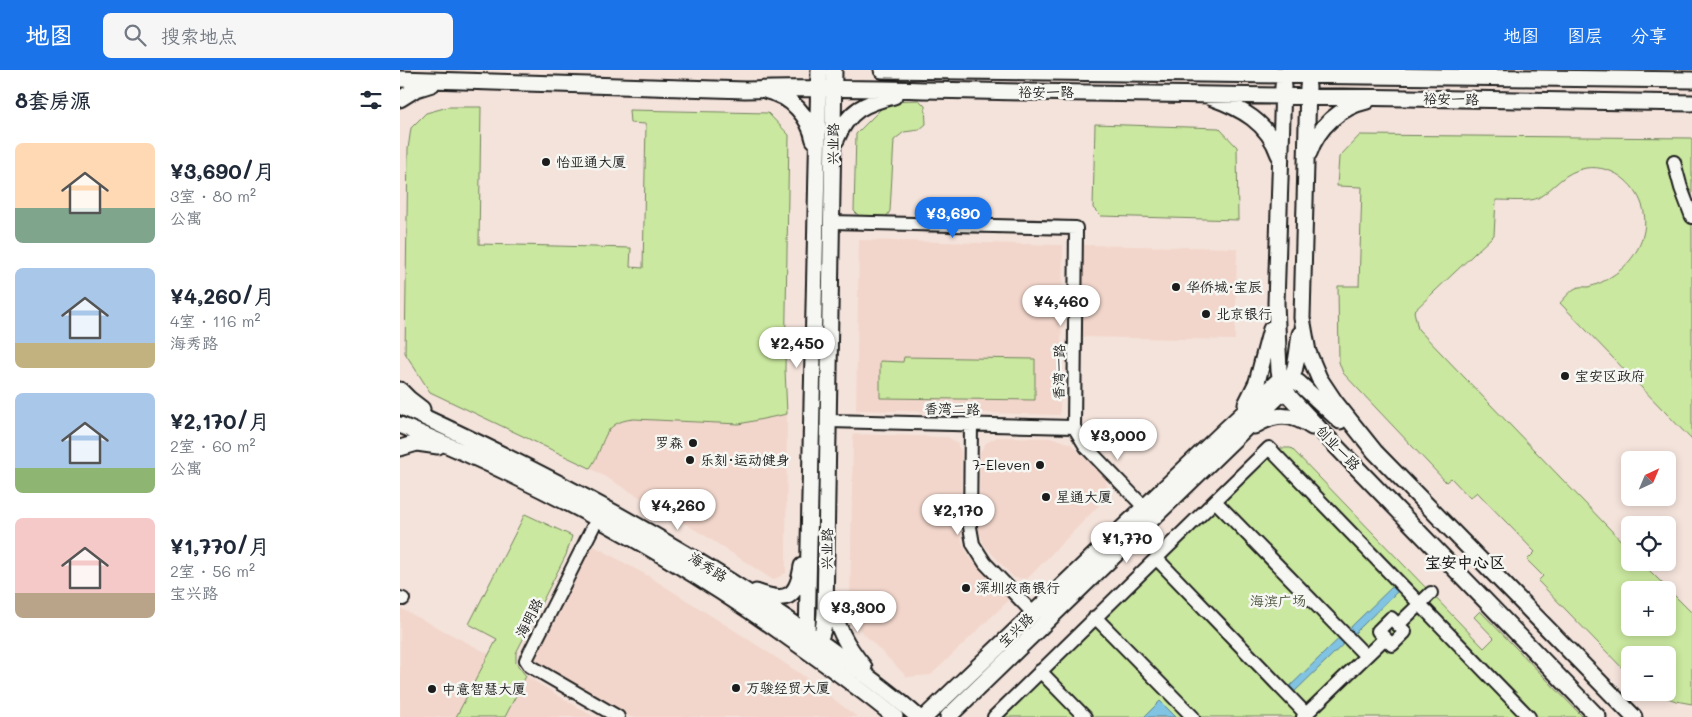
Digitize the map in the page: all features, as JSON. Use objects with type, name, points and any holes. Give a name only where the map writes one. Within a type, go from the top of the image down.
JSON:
[{"type":"main road","name":"兴业路","points":[[813,637],[809,536],[818,70]]},
{"type":"main road","name":"兴业路","points":[[813,637],[824,629],[826,582],[834,70]]},
{"type":"main road","name":"裕安一路","points":[[882,70],[1206,74],[1308,72],[1692,80]]},
{"type":"main road","points":[[1206,74],[1221,70]]},
{"type":"main road","points":[[1367,70],[1386,75]]},
{"type":"main road","points":[[1283,72],[1276,303],[1278,358],[1286,382],[1375,452]]},
{"type":"main road","name":"创业一路","points":[[1308,72],[1302,318],[1308,352],[1319,378],[1346,418],[1375,452],[1634,717]]},
{"type":"main road","name":"裕安一路","points":[[400,79],[745,90],[818,88],[914,91],[1199,93],[1692,103]]},
{"type":"main road","points":[[400,99],[416,89],[447,80]]},
{"type":"main road","points":[[745,90],[769,92],[782,96],[792,103],[809,124],[817,152]]},
{"type":"main road","points":[[833,151],[841,128],[846,120],[857,110],[879,100],[914,91]]},
{"type":"main road","points":[[1199,93],[1236,107],[1253,117],[1271,137],[1281,162]]},
{"type":"main road","points":[[1306,159],[1310,148],[1322,129],[1337,114],[1355,104],[1383,98]]},
{"type":"main road","points":[[1231,433],[1257,382],[1266,351],[1276,303]]},
{"type":"main road","points":[[1286,382],[1302,318]]},
{"type":"main road","name":"创业一路","points":[[1286,382],[1300,409],[1598,717]]},
{"type":"main road","name":"宝兴路","points":[[948,717],[1231,433],[1286,382]]},
{"type":"main road","points":[[400,390],[416,405],[464,435]]},
{"type":"main road","name":"海秀路","points":[[400,406],[464,435],[573,490],[692,556],[813,637],[918,717]]},
{"type":"main road","points":[[1231,433],[1270,418],[1284,416],[1297,418],[1328,438]]},
{"type":"main road","name":"海秀路","points":[[400,425],[464,451],[596,519],[695,575],[807,651],[895,717]]},
{"type":"main road","name":"宝兴路","points":[[925,717],[1144,507],[1231,433]]},
{"type":"main road","points":[[400,448],[418,443],[464,451]]},
{"type":"main road","points":[[736,584],[774,598],[792,593],[799,583],[809,536]]},
{"type":"main road","points":[[826,582],[837,623],[844,639],[854,655],[883,689]]},
{"type":"main road","points":[[807,651],[813,637]]},
{"type":"street","points":[[1674,162],[1692,217]]},
{"type":"street","name":"香湾一路","points":[[832,222],[1076,228],[1074,427]]},
{"type":"street","name":"香湾二路","points":[[829,422],[1074,427]]},
{"type":"street","points":[[971,424],[970,527],[973,544],[985,563],[1034,613]]},
{"type":"street","points":[[1074,427],[1090,452],[1144,507]]},
{"type":"street","points":[[994,717],[1268,448],[1529,717]]},
{"type":"street","points":[[1215,501],[1366,656]]},
{"type":"street","name":"海明路","points":[[596,519],[526,660],[530,666],[618,717]]},
{"type":"street","points":[[1156,558],[1305,715],[1385,638],[1378,631],[1392,618],[1398,625],[1431,593]]},
{"type":"street","points":[[1096,617],[1192,717]]},
{"type":"street","points":[[1040,671],[1085,717]]},
{"type":"shaded area","points":[[859,240],[1063,245],[1060,415],[856,410]]},
{"type":"shaded area","points":[[1082,245],[1237,248],[1235,340],[1081,337]]},
{"type":"shaded area","points":[[778,414],[787,414],[786,573],[773,580],[704,535],[590,468],[599,452],[606,433],[611,426],[624,420],[739,424]]},
{"type":"shaded area","points":[[853,434],[948,437],[957,443],[961,452],[961,535],[963,545],[971,559],[1008,595],[1007,602],[931,675],[907,677],[861,631],[850,608]]},
{"type":"shaded area","points":[[997,437],[1054,438],[1071,444],[1106,479],[1108,496],[1027,579],[1014,578],[984,545],[979,531],[980,452],[986,443]]},
{"type":"shaded area","points":[[594,546],[650,577],[743,636],[801,674],[857,717],[630,717],[536,661],[533,653],[583,556]]},
{"type":"shaded area","points":[[400,608],[489,654],[456,717],[400,717]]},
{"type":"shaded area","points":[[526,676],[594,717],[505,717]]},
{"type":"green space","points":[[919,100],[925,106],[926,124],[919,130],[904,132],[894,140],[890,211],[885,219],[860,217],[854,211],[856,134],[889,101]]},
{"type":"green space","points":[[448,107],[481,107],[479,244],[631,248],[630,267],[643,268],[646,124],[630,123],[629,110],[768,113],[789,135],[785,369],[787,414],[739,424],[634,419],[623,421],[609,430],[590,468],[430,392],[405,353],[408,149],[411,128],[426,113]]},
{"type":"green space","points":[[1095,124],[1219,128],[1237,147],[1238,220],[1101,216],[1093,208]]},
{"type":"green space","points":[[1360,135],[1692,138],[1692,440],[1560,303],[1576,288],[1595,285],[1612,276],[1624,267],[1640,244],[1644,231],[1645,217],[1642,204],[1625,180],[1612,172],[1597,168],[1586,168],[1565,176],[1538,198],[1496,200],[1494,235],[1414,311],[1418,329],[1621,541],[1621,571],[1650,571],[1660,581],[1621,581],[1621,636],[1676,636],[1676,597],[1692,613],[1692,704],[1676,701],[1676,646],[1621,646],[1621,667],[1538,581],[1543,576],[1527,560],[1535,552],[1477,492],[1470,498],[1451,478],[1446,482],[1343,373],[1339,362],[1338,286],[1359,286],[1362,187],[1337,186],[1339,157]]},
{"type":"green space","points":[[904,357],[1035,359],[1035,400],[880,398],[880,361],[903,362]]},
{"type":"green space","name":"海滨广场","points":[[1269,448],[1291,448],[1484,648],[1494,638],[1474,617],[1480,611],[1583,717],[994,717]]},
{"type":"green space","points":[[525,514],[572,536],[566,555],[516,653],[516,663],[526,676],[505,717],[456,717],[497,639],[469,624]]},
{"type":"water","points":[[1393,586],[1398,591],[1290,696],[1285,691]]},
{"type":"water","points":[[1160,701],[1176,717],[1144,717]]},
{"type":"place","name":"怡亚通大厦","points":[[546,162]]},
{"type":"place","name":"华侨城·宝辰","points":[[1176,287]]},
{"type":"place","name":"北京银行","points":[[1206,314]]},
{"type":"place","name":"宝安区政府","points":[[1565,376]]},
{"type":"place","name":"罗森","points":[[693,443]]},
{"type":"place","name":"乐刻·运动健身","points":[[690,460]]},
{"type":"place","name":"7-Eleven","points":[[1040,465]]},
{"type":"place","name":"星通大厦","points":[[1046,497]]},
{"type":"place","name":"深圳农商银行","points":[[966,588]]},
{"type":"place","name":"万骏经贸大厦","points":[[736,688]]},
{"type":"place","name":"中意智慧大厦","points":[[432,689]]},
{"type":"district","name":"宝安中心区","points":[[1465,562]]}]
